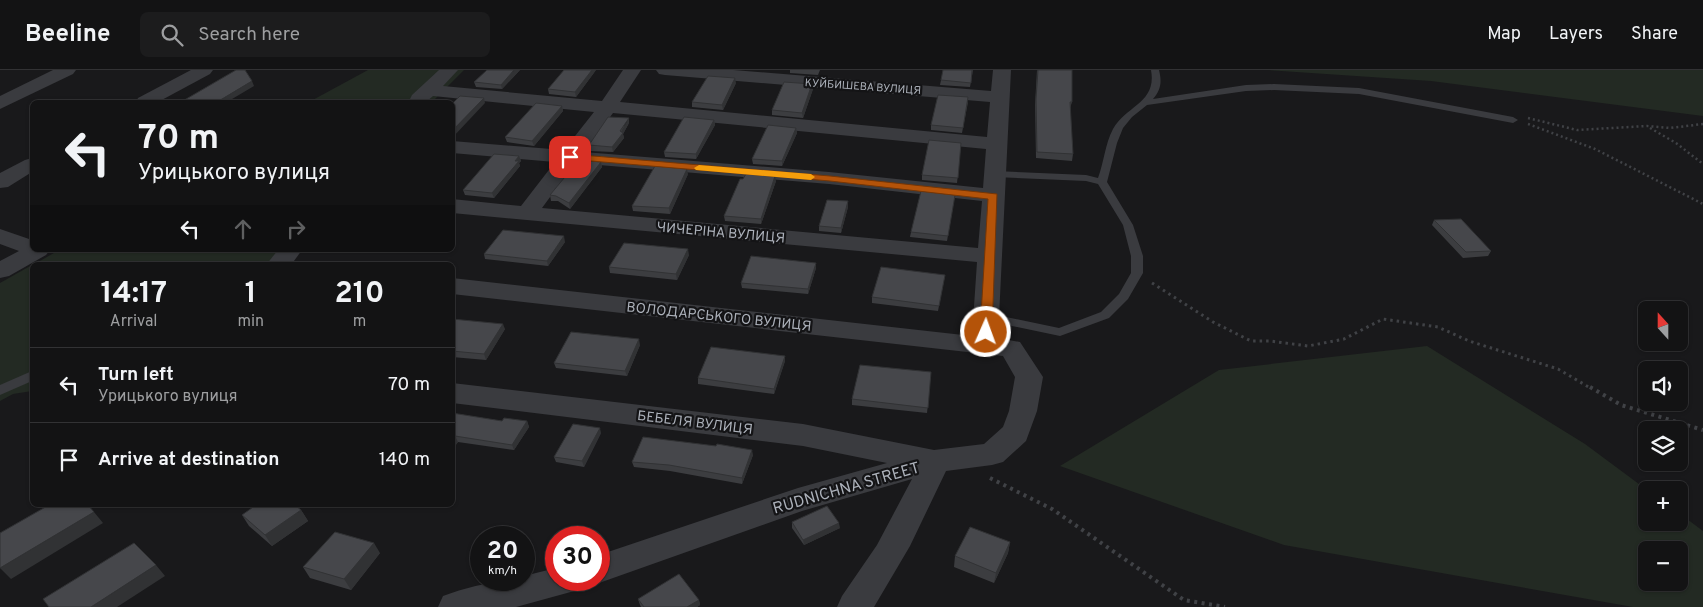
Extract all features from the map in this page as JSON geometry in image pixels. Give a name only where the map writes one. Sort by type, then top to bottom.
[{"type":"street","points":[[0,103],[66,70]]},
{"type":"street","points":[[149,100],[204,70]]},
{"type":"street","points":[[422,96],[450,70]]},
{"type":"street","points":[[526,214],[607,108],[632,70]]},
{"type":"street","name":"КУЙБИШЕВА ВУЛИЦЯ","points":[[665,70],[1000,97]]},
{"type":"street","points":[[985,346],[989,256],[1002,70]]},
{"type":"street","points":[[422,96],[607,108],[997,144]]},
{"type":"street","points":[[455,147],[830,178],[994,185]]},
{"type":"street","points":[[0,182],[30,165]]},
{"type":"street","name":"ЧИЧЕРІНА ВУЛИЦЯ","points":[[455,206],[989,256]]},
{"type":"street","points":[[0,236],[30,247]]},
{"type":"street","points":[[0,271],[34,252]]},
{"type":"street","points":[[280,262],[288,252]]},
{"type":"street","name":"ВОЛОДАРСЬКОГО ВУЛИЦЯ","points":[[455,286],[1011,348],[1029,376],[1023,411],[1016,433],[992,454],[935,461]]},
{"type":"street","name":"БЕБЕЛЯ ВУЛИЦЯ","points":[[455,393],[804,435],[935,461]]},
{"type":"street","name":"RUDNICHNA STREET","points":[[610,564],[798,500],[935,461]]},
{"type":"street","name":"RUDNICHNA STREET","points":[[854,607],[874,581],[921,495],[935,461]]},
{"type":"street","points":[[455,607],[545,585]]},
{"type":"lane","points":[[1102,182],[1109,148],[1124,121],[1154,94],[1158,84],[1155,70]]},
{"type":"lane","points":[[1144,103],[1246,88],[1274,87],[1386,95],[1513,120]]},
{"type":"lane","points":[[987,317],[1060,332],[1105,315],[1124,296],[1137,273],[1137,256],[1128,225],[1102,182],[1086,178],[994,185]]},
{"type":"lane","points":[[0,390],[30,377]]},
{"type":"path","points":[[1513,120],[1531,117],[1577,130],[1648,126],[1670,128],[1703,124]]},
{"type":"path","points":[[1513,120],[1569,139],[1703,204]]},
{"type":"path","points":[[1648,126],[1676,143],[1703,164]]},
{"type":"path","points":[[1137,273],[1213,322],[1250,341],[1270,341],[1308,346],[1344,339],[1383,319],[1438,327],[1469,341],[1558,369],[1621,405],[1703,430]]},
{"type":"path","points":[[985,475],[1052,509],[1184,600],[1225,607]]},
{"type":"shaded area","points":[[368,70],[464,70],[434,100],[313,100]]},
{"type":"shaded area","points":[[1267,70],[1703,70],[1703,116],[1431,81]]},
{"type":"shaded area","points":[[56,252],[282,252],[272,262],[38,262]]},
{"type":"shaded area","points":[[30,266],[30,391],[13,394],[0,401],[0,283]]},
{"type":"shaded area","points":[[1427,346],[1585,444],[1638,483],[1638,531],[1688,531],[1688,520],[1703,531],[1703,607],[1633,607],[1284,545],[1060,466],[1219,370]]},
{"type":"building","points":[[236,70],[245,70],[252,81],[220,100],[184,100]]},
{"type":"building","points":[[487,70],[514,70],[501,85],[474,82]]},
{"type":"building","points":[[564,70],[592,70],[575,92],[548,89]]},
{"type":"building","points":[[943,70],[972,70],[971,83],[941,80]]},
{"type":"building","points":[[1038,70],[1072,70],[1072,102],[1070,102],[1073,154],[1037,152],[1036,99]]},
{"type":"building","points":[[708,76],[735,78],[722,105],[692,102]]},
{"type":"building","points":[[784,82],[812,84],[802,113],[772,110]]},
{"type":"building","points":[[938,95],[968,97],[963,128],[931,125]]},
{"type":"building","points":[[460,96],[484,98],[455,128],[455,101]]},
{"type":"building","points":[[536,103],[562,106],[532,141],[505,137]]},
{"type":"building","points":[[608,117],[629,118],[620,131],[623,133],[612,147],[589,145]]},
{"type":"building","points":[[684,117],[714,120],[696,154],[664,152]]},
{"type":"building","points":[[768,125],[796,128],[782,161],[752,159]]},
{"type":"building","points":[[929,140],[961,143],[958,178],[922,175]]},
{"type":"building","points":[[494,154],[519,156],[515,161],[519,161],[492,193],[463,190]]},
{"type":"building","points":[[579,160],[601,162],[569,203],[550,195]]},
{"type":"building","points":[[655,166],[687,169],[669,208],[632,206]]},
{"type":"building","points":[[746,174],[775,176],[761,219],[724,216],[740,179],[743,179]]},
{"type":"building","points":[[921,191],[955,195],[948,236],[911,232]]},
{"type":"building","points":[[827,200],[848,201],[841,228],[819,226]]},
{"type":"building","points":[[1461,219],[1491,251],[1466,252],[1434,220]]},
{"type":"building","points":[[503,230],[564,236],[547,261],[484,254]]},
{"type":"building","points":[[624,243],[688,249],[676,274],[609,267]]},
{"type":"building","points":[[751,256],[816,263],[808,289],[741,283]]},
{"type":"building","points":[[881,267],[945,275],[939,306],[872,297]]},
{"type":"building","points":[[455,319],[503,324],[484,354],[455,351]]},
{"type":"building","points":[[571,332],[639,339],[625,371],[554,363]]},
{"type":"building","points":[[711,347],[785,356],[774,389],[698,378]]},
{"type":"building","points":[[860,365],[931,372],[928,408],[852,399]]},
{"type":"building","points":[[455,413],[502,421],[504,418],[527,421],[512,445],[455,436]]},
{"type":"building","points":[[573,424],[600,428],[582,461],[554,457]]},
{"type":"building","points":[[643,437],[716,446],[717,444],[752,450],[742,478],[669,465],[632,462]]},
{"type":"building","points":[[827,506],[839,523],[803,540],[792,522]]},
{"type":"building","points":[[46,507],[90,507],[94,512],[0,568],[0,533]]},
{"type":"building","points":[[253,507],[297,507],[301,510],[265,535],[242,515]]},
{"type":"building","points":[[970,527],[1010,542],[996,573],[955,556]]},
{"type":"building","points":[[335,532],[374,543],[344,579],[303,567]]},
{"type":"building","points":[[134,543],[156,565],[91,607],[49,607],[43,599]]},
{"type":"building","points":[[679,574],[699,600],[687,607],[644,607],[638,599]]},
{"type":"slow traffic","points":[[699,168],[811,177]]},
{"type":"route","points":[[570,157],[830,178],[993,196],[986,332]]}]
